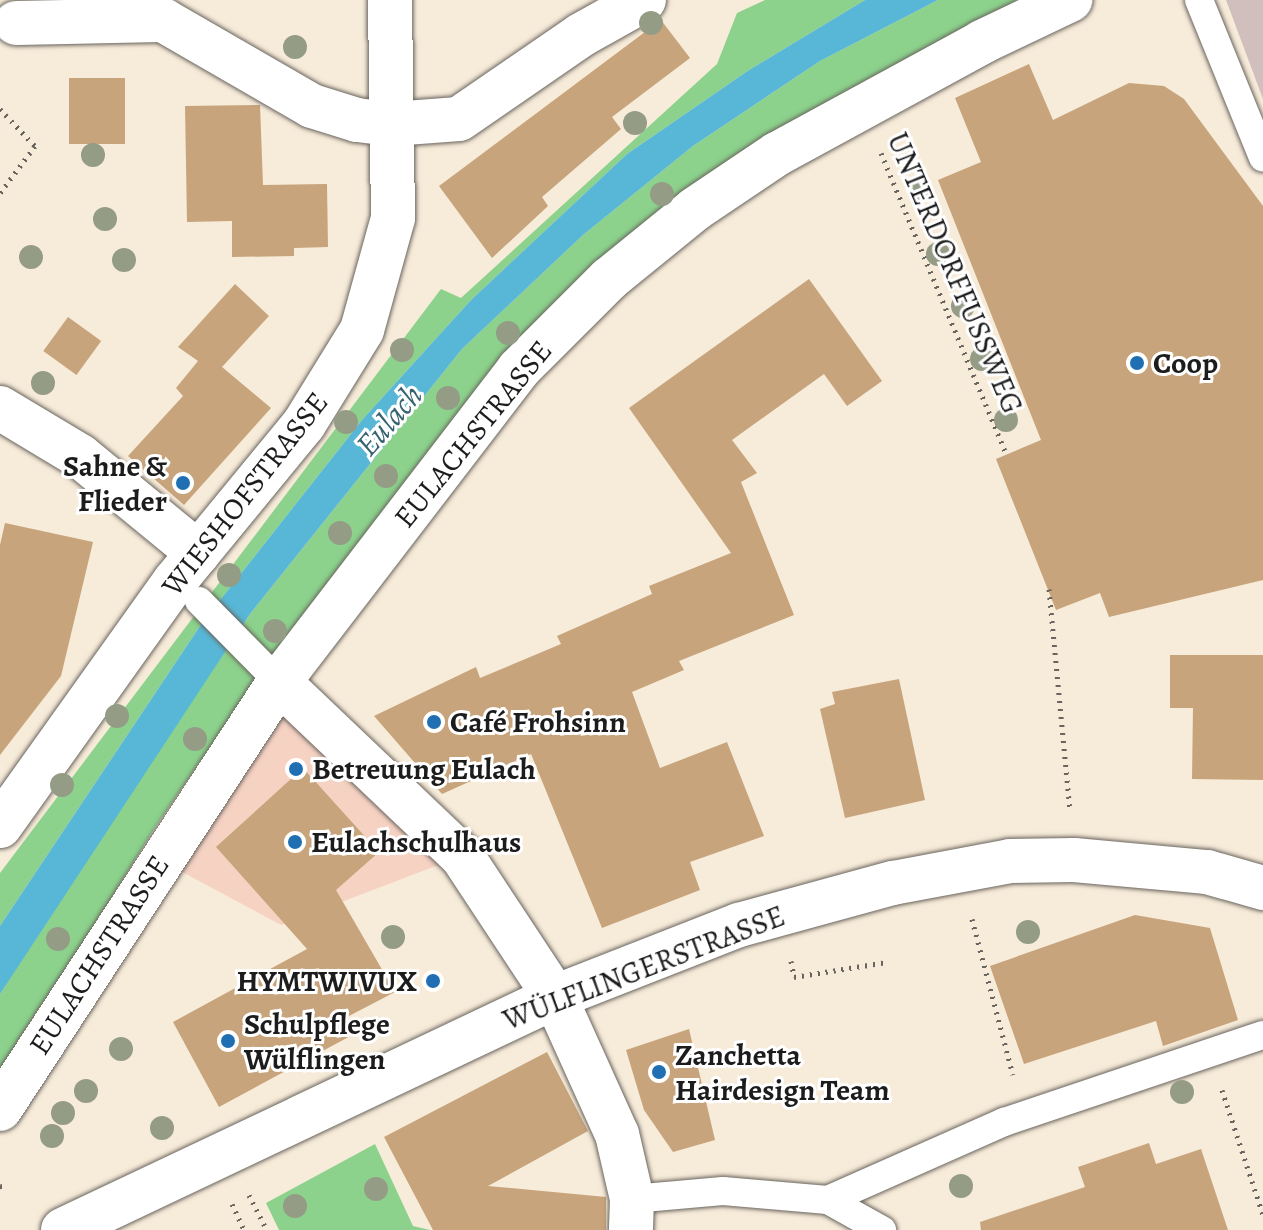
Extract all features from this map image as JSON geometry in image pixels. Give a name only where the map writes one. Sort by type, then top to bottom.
[{"type":"street","name":"WIESHOFSTRASSE","points":[[0,826],[198,553],[304,424],[362,330],[393,218],[390,0]]},
{"type":"street","points":[[16,23],[163,20],[312,106],[357,120],[392,124],[459,119],[581,35],[644,0]]},
{"type":"street","name":"EULACHSTRASSE","points":[[0,1109],[265,669],[519,369],[609,279],[695,209],[777,154],[1070,0]]},
{"type":"street","points":[[0,408],[80,456],[198,553]]},
{"type":"street","points":[[265,669],[462,856],[555,997],[617,1134],[632,1215]]},
{"type":"street","name":"WÜLFLINGERSTRASSE","points":[[63,1230],[555,997],[739,925],[893,883],[1010,861],[1074,860],[1207,872],[1263,888]]},
{"type":"lane","points":[[1199,0],[1263,158]]},
{"type":"lane","points":[[199,601],[265,669]]},
{"type":"lane","points":[[828,1200],[1024,1115],[1263,1035]]},
{"type":"lane","points":[[632,1215],[723,1191],[828,1200],[882,1230]]},
{"type":"path","name":"UNTERDORFFUSSWEG","points":[[862,108],[1007,455]]},
{"type":"path","points":[[0,109],[35,146],[0,193]]},
{"type":"path","points":[[1049,589],[1071,820]]},
{"type":"path","points":[[971,914],[1024,1115]]},
{"type":"path","points":[[790,956],[794,977],[887,962]]},
{"type":"path","points":[[1209,1051],[1263,1215]]},
{"type":"path","points":[[249,1195],[267,1230]]},
{"type":"path","points":[[232,1204],[244,1230]]},
{"type":"shaded area","points":[[1226,0],[1263,0],[1263,99]]},
{"type":"shaded area","name":"Betreuung Eulach","points":[[279,682],[462,856],[281,925],[160,860]]},
{"type":"green space","points":[[765,0],[865,0],[749,70],[627,154],[471,300],[362,420],[202,623],[0,926],[0,873],[441,289],[461,298],[717,64],[737,13]]},
{"type":"green space","points":[[938,0],[1017,0],[771,134],[571,292],[236,709],[156,826],[0,1077],[0,994],[53,908],[250,614],[462,349],[583,235],[693,146],[820,61]]},
{"type":"green space","points":[[375,1144],[413,1226],[430,1230],[279,1230],[266,1203]]},
{"type":"water","name":"Eulach","points":[[865,0],[938,0],[820,61],[693,146],[583,235],[462,349],[250,614],[0,994],[0,926],[202,623],[362,420],[471,300],[627,154],[749,70]]},
{"type":"building","points":[[661,20],[690,58],[612,117],[621,129],[542,197],[548,206],[492,258],[439,186]]},
{"type":"building","name":"Coop","points":[[1029,64],[1053,120],[1129,83],[1164,86],[1184,99],[1263,206],[1263,580],[1109,617],[1100,593],[1056,610],[996,459],[1041,440],[938,180],[981,162],[955,98]]},
{"type":"building","points":[[69,78],[125,78],[125,144],[69,144]]},
{"type":"building","points":[[260,105],[263,185],[327,184],[328,247],[294,248],[294,256],[232,257],[232,221],[187,222],[185,106]]},
{"type":"building","points":[[809,279],[882,381],[847,406],[824,374],[732,440],[757,473],[741,482],[794,615],[679,661],[684,670],[632,692],[660,768],[727,742],[764,836],[690,862],[700,890],[602,928],[531,754],[442,794],[374,716],[476,667],[480,678],[561,644],[557,636],[652,594],[649,586],[731,553],[629,408]]},
{"type":"building","points":[[235,284],[269,316],[222,367],[271,408],[184,505],[128,456],[183,396],[176,388],[198,361],[178,347]]},
{"type":"building","points":[[68,317],[101,341],[76,375],[43,351]]},
{"type":"building","points":[[5,523],[93,542],[61,676],[0,755],[0,545]]},
{"type":"building","points":[[1170,655],[1263,655],[1263,780],[1192,779],[1193,708],[1170,708]]},
{"type":"building","points":[[899,679],[925,800],[845,818],[820,709],[835,704],[832,692]]},
{"type":"building","points":[[303,768],[379,852],[336,890],[395,992],[347,1017],[356,1033],[219,1107],[173,1022],[307,949],[216,847]]},
{"type":"building","points":[[1135,915],[1210,928],[1238,1020],[1163,1046],[1156,1021],[1024,1064],[990,966]]},
{"type":"building","points":[[689,1029],[715,1140],[673,1152],[644,1110],[626,1050]]},
{"type":"building","points":[[547,1052],[588,1131],[488,1186],[606,1197],[606,1230],[433,1230],[384,1137]]},
{"type":"building","points":[[1149,1143],[1156,1164],[1201,1149],[1228,1230],[981,1230],[980,1222],[1085,1187],[1078,1167]]},
{"type":"place","name":"Coop","points":[[1137,363]]},
{"type":"place","name":"Sahne & Flieder","points":[[183,483]]},
{"type":"place","name":"Café Frohsinn","points":[[434,722]]},
{"type":"place","name":"Betreuung Eulach","points":[[296,769]]},
{"type":"place","name":"Eulachschulhaus","points":[[295,842]]},
{"type":"place","name":"HYMTWIVUX","points":[[433,981]]},
{"type":"place","name":"Schulpflege Wülflingen","points":[[228,1041]]},
{"type":"place","name":"Zanchetta Hairdesign Team","points":[[659,1072]]}]
